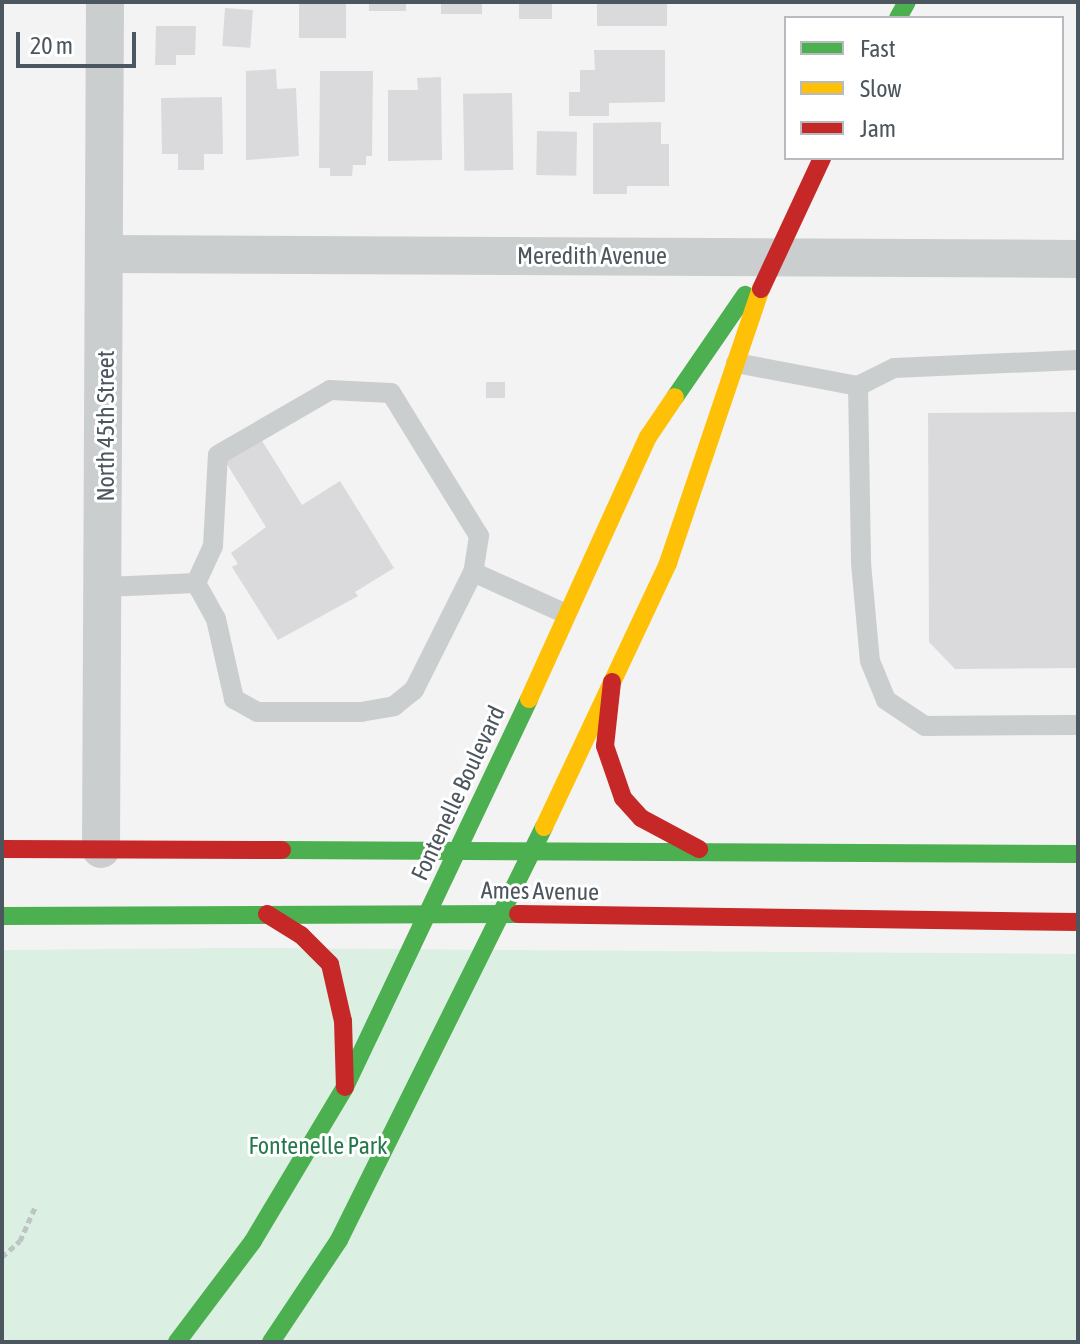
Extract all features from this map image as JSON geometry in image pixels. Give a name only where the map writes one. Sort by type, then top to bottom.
[{"type":"main road","name":"Fontenelle Boulevard","points":[[177,1342],[253,1241],[345,1087],[459,851],[648,437],[772,257],[821,160]]},
{"type":"main road","name":"Fontenelle Boulevard","points":[[271,1342],[339,1240],[503,914],[668,563],[772,257]]},
{"type":"main road","points":[[612,682],[605,746],[623,798],[641,818],[705,852]]},
{"type":"main road","name":"Ames Avenue","points":[[2,849],[1078,854]]},
{"type":"main road","name":"Ames Avenue","points":[[2,916],[428,913],[1078,922]]},
{"type":"main road","points":[[267,914],[301,935],[330,964],[343,1021],[345,1087]]},
{"type":"street","name":"North 45th Street","points":[[101,849],[106,587],[105,2]]},
{"type":"street","name":"Meredith Avenue","points":[[106,254],[1078,259]]},
{"type":"lane","points":[[736,363],[858,386],[894,368],[1078,360]]},
{"type":"lane","points":[[858,386],[862,577],[870,661],[886,700],[925,726],[1078,725]]},
{"type":"lane","points":[[330,390],[391,393],[479,536],[473,572],[414,690],[394,706],[361,712],[257,712],[234,699],[216,619],[196,583],[213,546],[218,455],[330,390]]},
{"type":"lane","points":[[473,572],[566,614]]},
{"type":"lane","points":[[106,587],[196,583]]},
{"type":"path","points":[[2,1257],[20,1241],[36,1205]]},
{"type":"green space","name":"Fontenelle Park","points":[[241,948],[1078,954],[1078,1342],[2,1342],[2,950]]},
{"type":"building","points":[[299,2],[346,2],[346,38],[299,38]]},
{"type":"building","points":[[369,2],[406,2],[406,11],[369,11]]},
{"type":"building","points":[[441,2],[482,2],[482,14],[441,14]]},
{"type":"building","points":[[519,2],[552,2],[552,19],[519,19]]},
{"type":"building","points":[[597,2],[667,2],[667,26],[597,26]]},
{"type":"building","points":[[225,8],[253,10],[250,48],[222,46]]},
{"type":"building","points":[[156,26],[196,26],[195,55],[176,55],[176,65],[155,65]]},
{"type":"building","points":[[594,50],[665,50],[665,102],[609,103],[609,116],[569,116],[569,92],[580,92],[580,70],[595,70]]},
{"type":"building","points":[[276,69],[277,89],[296,88],[299,156],[246,160],[246,71]]},
{"type":"building","points":[[320,71],[373,71],[372,156],[366,156],[366,165],[353,165],[352,176],[330,176],[330,168],[319,168]]},
{"type":"building","points":[[441,77],[442,160],[388,161],[388,90],[418,90],[417,78]]},
{"type":"building","points":[[512,93],[513,170],[464,171],[463,94]]},
{"type":"building","points":[[222,97],[223,154],[204,154],[204,170],[178,170],[178,154],[162,154],[161,98]]},
{"type":"building","points":[[661,122],[661,144],[669,144],[669,186],[627,186],[627,194],[593,194],[593,123]]},
{"type":"building","points":[[537,131],[577,132],[576,176],[536,175]]},
{"type":"building","points":[[486,382],[505,382],[505,398],[486,398]]},
{"type":"building","points":[[1078,412],[1078,668],[955,669],[929,642],[928,413]]},
{"type":"building","points":[[261,439],[302,505],[340,481],[394,568],[355,592],[358,596],[278,640],[232,567],[238,564],[231,553],[266,527],[225,461]]},
{"type":"traffic: fast","points":[[899,16],[907,2]]},
{"type":"traffic: fast","points":[[675,397],[745,295]]},
{"type":"traffic: fast","points":[[177,1342],[253,1241],[345,1087],[529,699]]},
{"type":"traffic: fast","points":[[271,1342],[339,1240],[544,827]]},
{"type":"traffic: fast","points":[[282,850],[1078,854]]},
{"type":"traffic: fast","points":[[2,916],[518,914]]},
{"type":"traffic: slow","points":[[544,827],[668,563],[761,289]]},
{"type":"traffic: slow","points":[[529,699],[648,437],[675,397]]},
{"type":"traffic: jam","points":[[761,289],[821,160]]},
{"type":"traffic: jam","points":[[612,682],[605,746],[623,798],[641,818],[699,849]]},
{"type":"traffic: jam","points":[[2,849],[282,850]]},
{"type":"traffic: jam","points":[[267,914],[301,935],[330,964],[343,1021],[345,1087]]},
{"type":"traffic: jam","points":[[518,914],[1078,922]]}]
